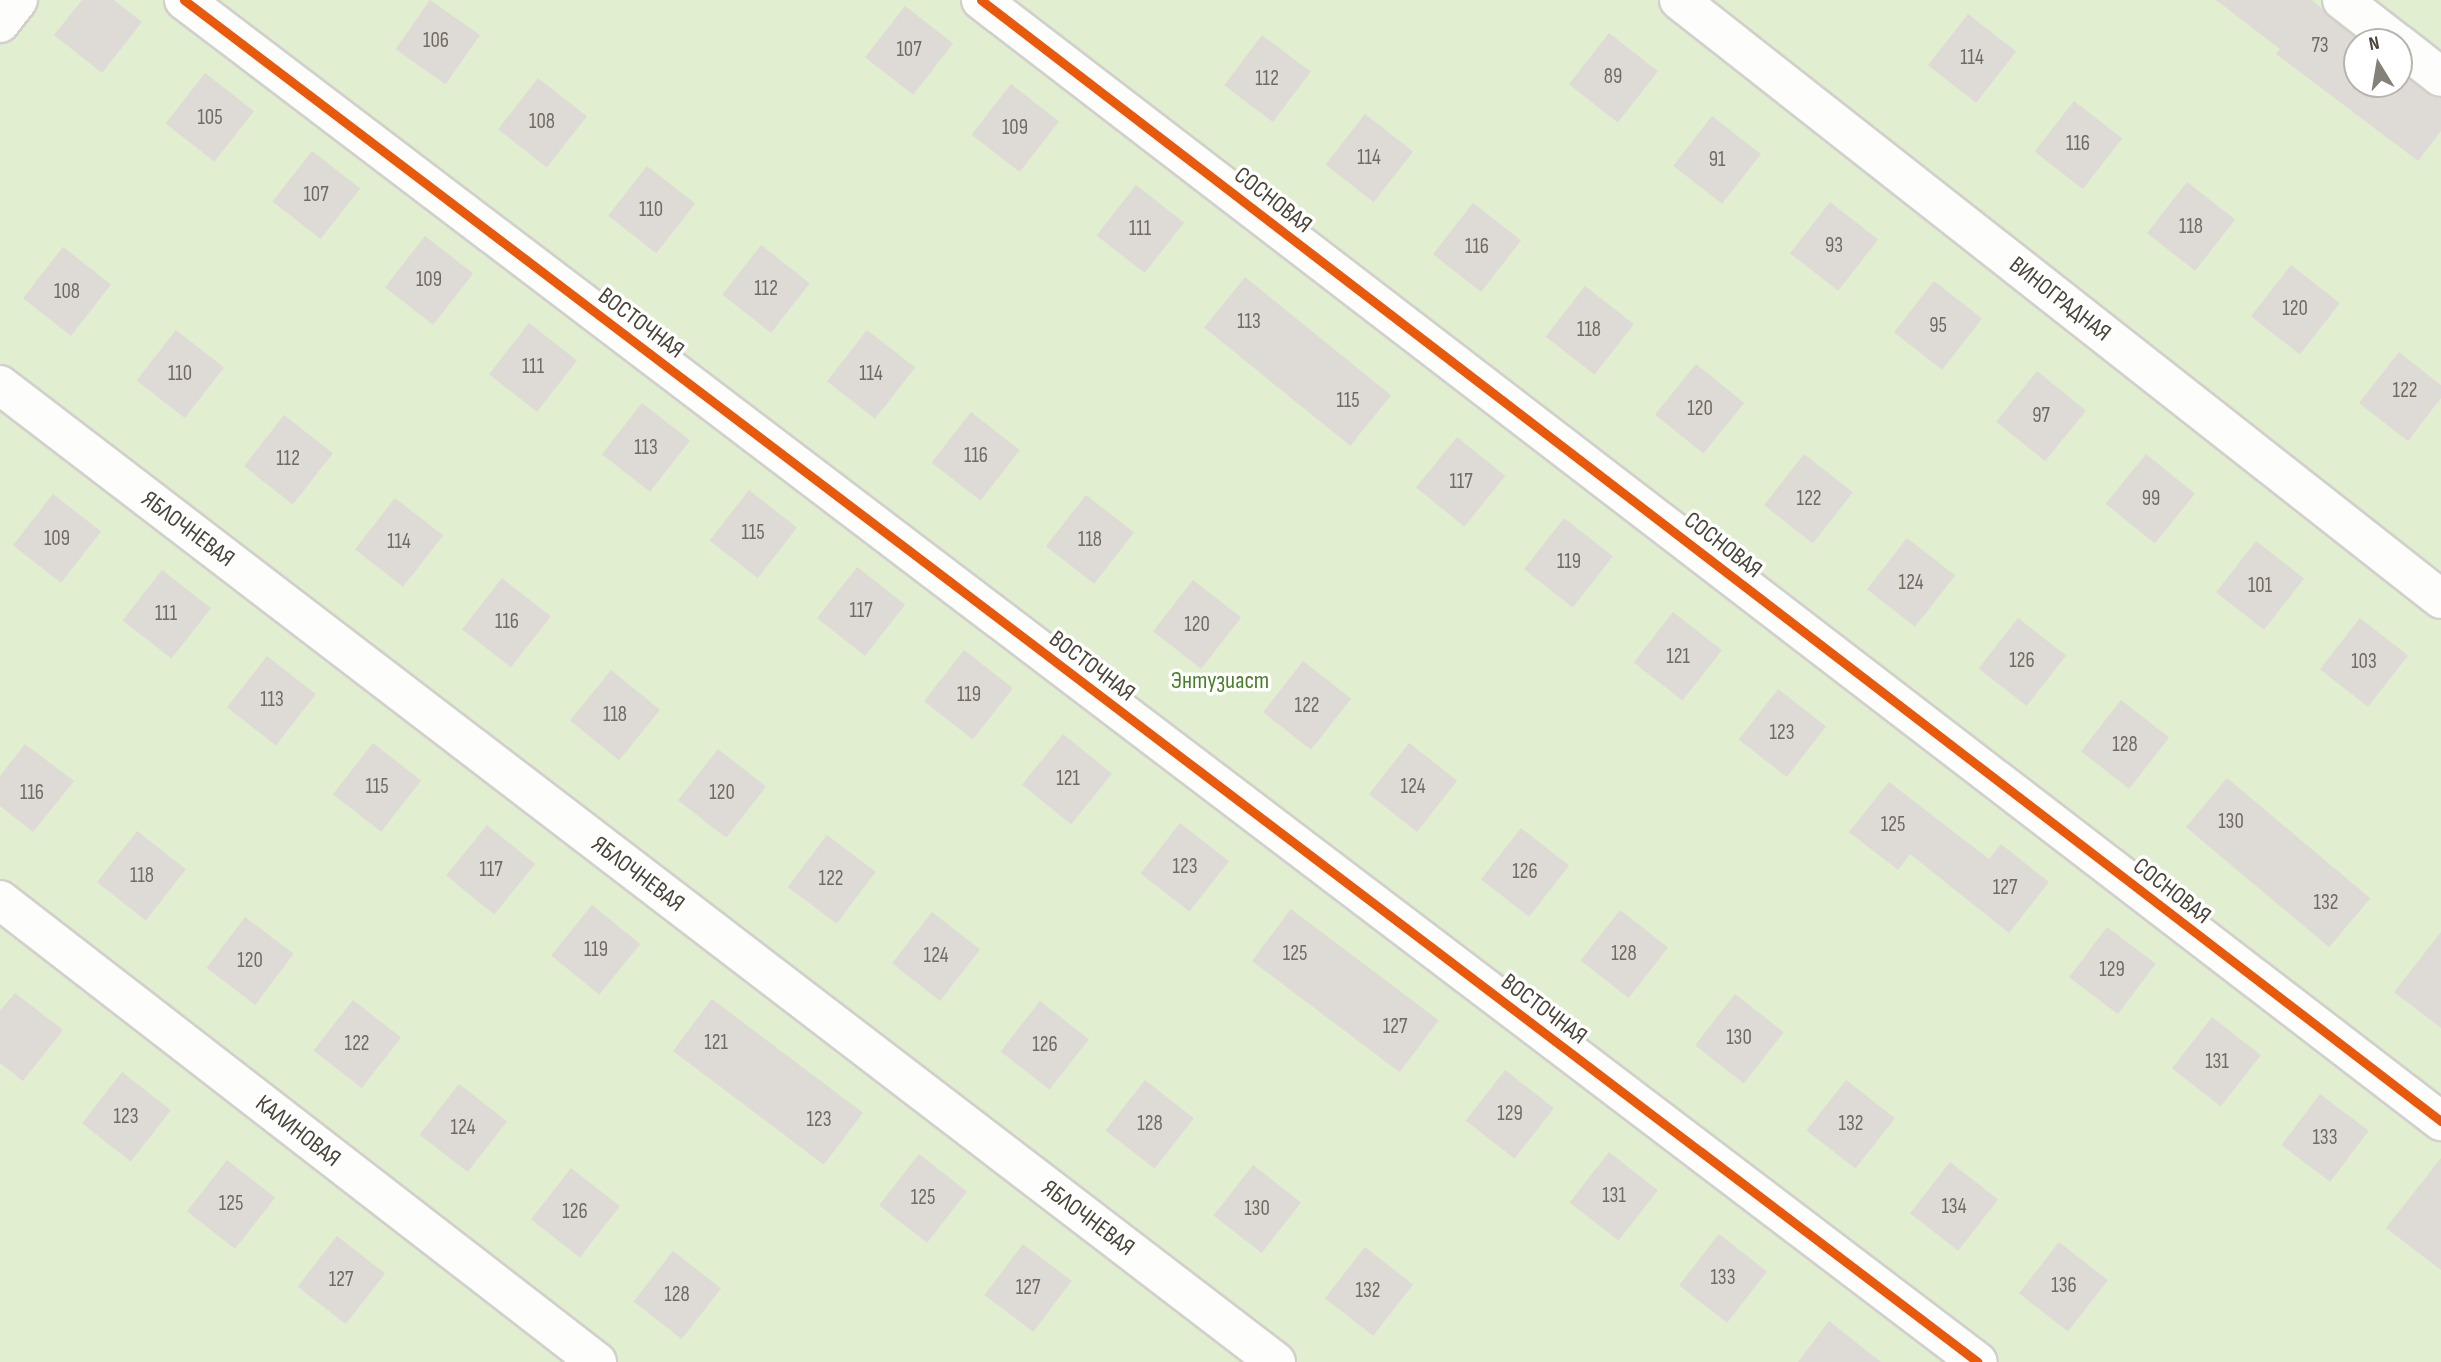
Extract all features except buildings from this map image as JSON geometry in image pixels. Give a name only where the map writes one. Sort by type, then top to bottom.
[{"type":"street","points":[[0,23],[18,0]]},
{"type":"street","name":"ВОСТОЧНАЯ","points":[[184,0],[1978,1362]]},
{"type":"street","name":"СОСНОВАЯ","points":[[981,0],[2441,1121]]},
{"type":"street","name":"ВИНОГРАДНАЯ","points":[[1679,0],[2441,599]]},
{"type":"street","points":[[2342,0],[2378,28]]},
{"type":"street","points":[[2413,55],[2441,76]]},
{"type":"street","name":"ЯБЛОЧНЕВАЯ","points":[[0,385],[1276,1362]]},
{"type":"street","name":"КАЛИНОВАЯ","points":[[0,900],[597,1362]]},
{"type":"green space","name":"Энтузиаст","points":[[0,0],[2441,0],[2441,1362],[0,1362]]},
{"type":"cycle path","points":[[184,0],[1978,1362]]},
{"type":"cycle path","points":[[981,0],[2441,1121]]}]
